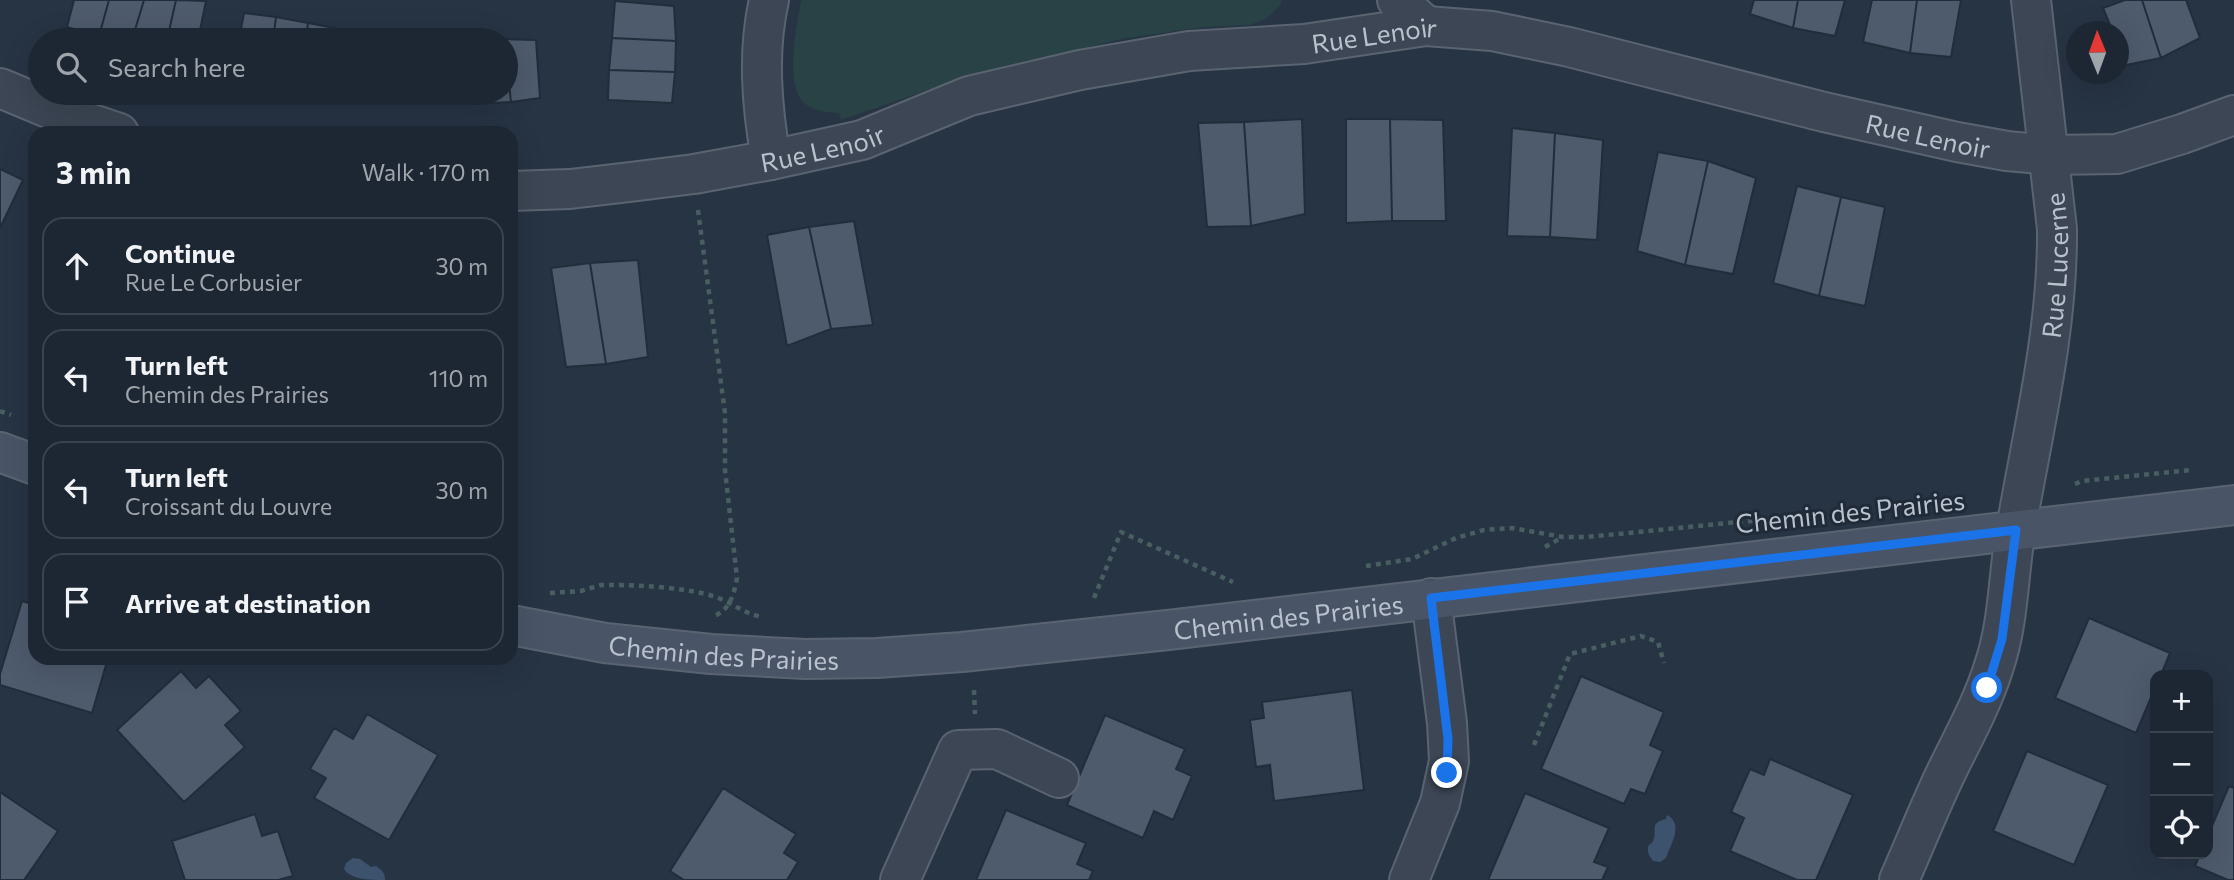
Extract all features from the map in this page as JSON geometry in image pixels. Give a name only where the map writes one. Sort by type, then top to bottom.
[{"type":"street","points":[[769,0],[762,49],[762,92],[771,160]]},
{"type":"street","points":[[1397,0],[1426,26]]},
{"type":"street","name":"Rue Lucerne","points":[[1899,880],[1996,663],[2056,293],[2057,229],[2031,0]]},
{"type":"street","name":"Rue Lenoir","points":[[518,191],[570,189],[631,182],[771,160],[862,139],[969,96],[1080,70],[1189,51],[1304,44],[1426,26],[1492,31],[1569,47],[1957,142],[2050,155],[2117,154],[2234,115]]},
{"type":"street","points":[[0,88],[28,100]]},
{"type":"street","points":[[41,105],[98,126]]},
{"type":"street","points":[[0,452],[28,462]]},
{"type":"street","name":"Chemin des Prairies","points":[[518,626],[595,642],[711,654],[805,659],[877,658],[976,650],[2234,505]]},
{"type":"street","points":[[1409,880],[1440,803],[1449,761],[1447,723],[1431,598]]},
{"type":"street","points":[[900,880],[958,750],[996,749],[1059,778]]},
{"type":"path","points":[[697,199],[725,413],[725,470],[737,578],[729,603]]},
{"type":"path","name":"Chemin des Prairies","points":[[1354,568],[1412,559],[1456,537],[1484,530],[1512,528],[1563,537],[1587,537],[1791,517]]},
{"type":"path","name":"Chemin des Prairies","points":[[1106,596],[1094,598],[1121,532],[1233,582],[1221,583]]},
{"type":"path","name":"Chemin des Prairies","points":[[548,593],[581,591],[601,585],[693,592],[715,597],[752,615],[770,618]]},
{"type":"path","points":[[1534,745],[1570,654],[1641,636],[1658,642],[1664,663]]},
{"type":"green space","points":[[801,0],[1282,0],[1266,19],[1250,25],[1204,27],[1121,39],[966,77],[841,120],[839,113],[808,106],[796,89],[793,64]]},
{"type":"water","points":[[1667,815],[1675,823],[1673,840],[1666,858],[1660,862],[1653,861],[1648,854],[1648,847],[1653,841],[1655,825],[1666,819]]},
{"type":"water","points":[[353,858],[360,859],[371,867],[376,866],[383,872],[385,880],[362,879],[347,873],[344,869],[346,863]]},
{"type":"building","points":[[74,0],[109,0],[101,28],[67,27]]},
{"type":"building","points":[[109,0],[144,0],[136,28],[101,28]]},
{"type":"building","points":[[144,0],[176,0],[170,28],[136,28]]},
{"type":"building","points":[[176,0],[206,1],[200,28],[170,28]]},
{"type":"building","points":[[1754,0],[1798,0],[1793,28],[1750,14]]},
{"type":"building","points":[[1798,0],[1845,0],[1835,36],[1793,28]]},
{"type":"building","points":[[1872,0],[1917,0],[1910,53],[1863,42]]},
{"type":"building","points":[[1917,0],[1961,0],[1951,57],[1910,53]]},
{"type":"building","points":[[2125,0],[2142,0],[2161,58],[2129,64],[2129,21],[2108,21],[2103,8]]},
{"type":"building","points":[[2142,0],[2186,0],[2200,38],[2161,58]]},
{"type":"building","points":[[615,1],[674,6],[676,41],[612,38]]},
{"type":"building","points":[[244,13],[276,17],[275,28],[241,28]]},
{"type":"building","points":[[276,17],[308,23],[307,28],[275,28]]},
{"type":"building","points":[[308,23],[335,28],[307,28]]},
{"type":"building","points":[[612,38],[676,41],[675,72],[609,70]]},
{"type":"building","points":[[518,39],[536,40],[540,98],[518,101]]},
{"type":"building","points":[[609,70],[675,72],[672,103],[608,100]]},
{"type":"building","points":[[1302,119],[1305,214],[1251,226],[1244,122]]},
{"type":"building","points":[[1346,119],[1390,119],[1392,221],[1346,223]]},
{"type":"building","points":[[1390,119],[1443,120],[1446,221],[1392,221]]},
{"type":"building","points":[[1244,122],[1251,226],[1207,227],[1198,123]]},
{"type":"building","points":[[1512,128],[1555,133],[1550,237],[1507,236]]},
{"type":"building","points":[[1555,133],[1603,140],[1597,240],[1550,237]]},
{"type":"building","points":[[1658,152],[1708,161],[1685,265],[1637,251]]},
{"type":"building","points":[[1708,161],[1756,178],[1733,274],[1685,265]]},
{"type":"building","points":[[0,169],[23,180],[0,228]]},
{"type":"building","points":[[1797,186],[1841,197],[1819,296],[1773,283]]},
{"type":"building","points":[[1841,197],[1885,207],[1865,306],[1819,296]]},
{"type":"building","points":[[854,221],[873,325],[831,329],[809,227]]},
{"type":"building","points":[[809,227],[831,329],[787,346],[767,235]]},
{"type":"building","points":[[638,260],[648,357],[606,364],[590,263]]},
{"type":"building","points":[[590,263],[606,364],[566,367],[551,268]]},
{"type":"building","points":[[22,601],[28,603],[28,665],[106,665],[92,713],[0,685],[0,674]]},
{"type":"building","points":[[2089,618],[2170,653],[2163,670],[2150,670],[2150,700],[2136,733],[2055,698]]},
{"type":"building","points":[[181,671],[196,688],[209,676],[241,711],[225,725],[245,747],[184,802],[117,730]]},
{"type":"building","points":[[1581,676],[1664,712],[1650,745],[1663,751],[1645,794],[1631,789],[1624,804],[1541,769]]},
{"type":"building","points":[[1352,690],[1364,790],[1274,801],[1270,765],[1256,767],[1250,720],[1264,718],[1262,702]]},
{"type":"building","points":[[367,714],[438,755],[389,840],[314,798],[326,778],[310,769],[334,728],[353,739]]},
{"type":"building","points":[[1105,715],[1185,749],[1176,769],[1192,776],[1173,820],[1154,811],[1143,838],[1067,805]]},
{"type":"building","points":[[2027,751],[2108,785],[2074,865],[1993,831]]},
{"type":"building","points":[[1770,759],[1853,795],[1816,880],[1797,880],[1730,851],[1744,818],[1731,812],[1750,769],[1764,775]]},
{"type":"building","points":[[2229,786],[2234,788],[2234,880],[2195,866],[2198,859],[2213,859],[2213,823]]},
{"type":"building","points":[[723,788],[796,834],[784,853],[798,862],[787,880],[684,880],[670,871]]},
{"type":"building","points":[[0,792],[58,831],[24,880],[0,880]]},
{"type":"building","points":[[1525,793],[1609,828],[1594,862],[1608,867],[1602,880],[1488,880]]},
{"type":"building","points":[[1006,810],[1086,843],[1077,864],[1093,871],[1089,880],[976,880]]},
{"type":"building","points":[[255,814],[262,836],[278,831],[293,876],[278,880],[185,880],[172,841]]},
{"type":"route","points":[[1447,773],[1448,739],[1431,598],[2016,530],[2002,639],[1987,688]]}]
